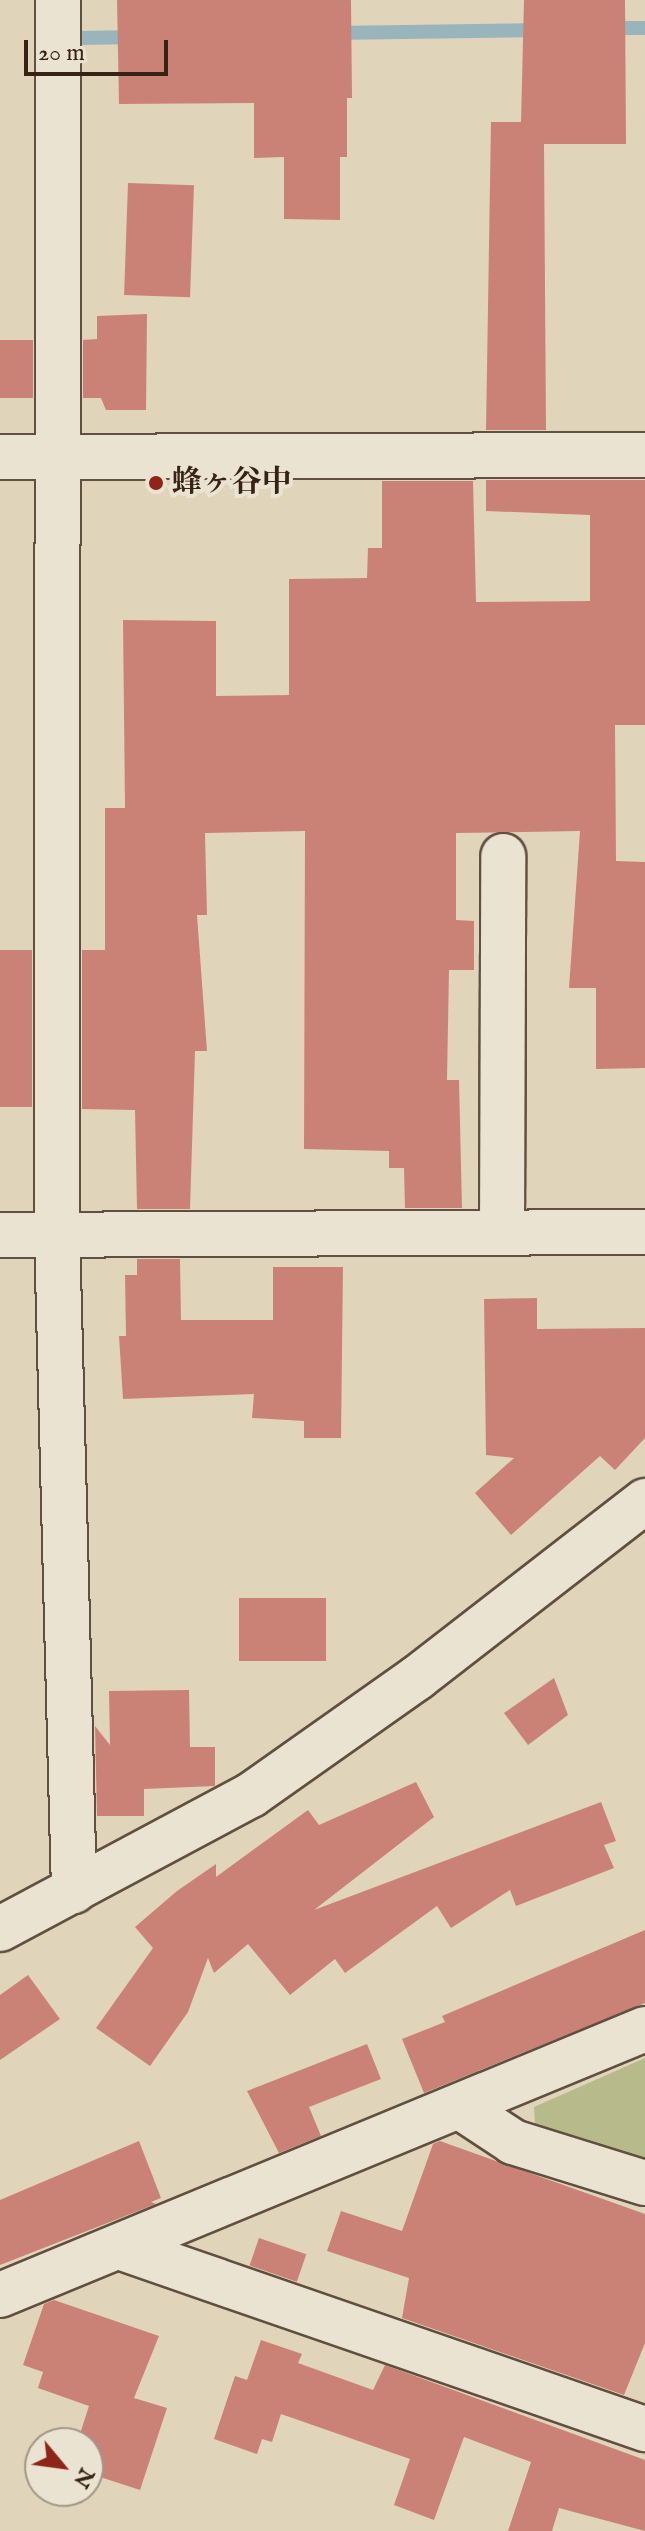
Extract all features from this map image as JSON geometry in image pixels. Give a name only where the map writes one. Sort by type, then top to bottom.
[{"type":"street","points":[[58,0],[57,1233],[74,1891]]},
{"type":"street","points":[[0,457],[645,455]]},
{"type":"street","points":[[502,1232],[503,856]]},
{"type":"street","points":[[0,1235],[645,1232]]},
{"type":"street","points":[[0,1929],[251,1795],[417,1678],[645,1501]]},
{"type":"street","points":[[0,2295],[645,2029]]},
{"type":"street","points":[[460,2107],[513,2142],[645,2183]]},
{"type":"street","points":[[119,2247],[645,2429]]},
{"type":"green space","points":[[645,2058],[645,2162],[535,2125],[534,2107]]},
{"type":"building","points":[[117,0],[351,0],[352,98],[347,98],[347,157],[340,157],[340,220],[284,219],[284,157],[254,158],[254,103],[119,104]]},
{"type":"building","points":[[524,0],[625,0],[626,144],[544,144],[546,430],[486,430],[491,122],[521,122]]},
{"type":"building","points":[[128,183],[194,185],[190,297],[124,295]]},
{"type":"building","points":[[147,314],[146,410],[106,410],[101,398],[83,398],[83,340],[97,339],[97,316]]},
{"type":"building","points":[[0,340],[33,340],[33,398],[0,398]]},
{"type":"building","points":[[486,480],[645,480],[645,725],[615,725],[616,861],[645,862],[645,1068],[596,1069],[596,988],[569,988],[580,831],[456,833],[456,920],[474,921],[474,970],[449,970],[447,1080],[459,1080],[462,1208],[405,1208],[404,1168],[389,1168],[389,1151],[304,1149],[305,831],[205,833],[207,915],[197,915],[207,1051],[195,1051],[190,1209],[137,1209],[135,1110],[82,1109],[82,950],[105,950],[105,808],[125,808],[123,620],[216,621],[216,696],[289,695],[289,579],[367,578],[368,548],[382,548],[382,481],[473,481],[476,602],[590,601],[590,515],[486,511]]},
{"type":"building","points":[[0,950],[32,950],[32,1107],[0,1107]]},
{"type":"building","points":[[137,1259],[180,1259],[181,1320],[273,1320],[273,1267],[343,1267],[341,1438],[304,1438],[304,1421],[252,1418],[254,1394],[123,1399],[119,1336],[126,1336],[125,1275],[137,1275]]},
{"type":"building","points":[[537,1298],[537,1329],[645,1328],[645,1438],[615,1470],[600,1456],[511,1535],[475,1493],[514,1458],[486,1455],[484,1299]]},
{"type":"building","points":[[239,1598],[326,1598],[326,1661],[239,1661]]},
{"type":"building","points":[[554,1678],[568,1715],[528,1745],[504,1713]]},
{"type":"building","points":[[189,1690],[190,1747],[215,1747],[215,1786],[144,1789],[144,1816],[97,1816],[95,1726],[110,1745],[109,1691]]},
{"type":"building","points":[[416,1782],[434,1817],[314,1910],[601,1802],[616,1841],[604,1845],[614,1868],[516,1906],[510,1890],[451,1928],[437,1906],[345,1973],[335,1959],[290,1995],[248,1944],[214,1973],[208,1958],[188,2012],[150,2066],[96,2028],[153,1948],[135,1927],[177,1891],[216,1864],[216,1877],[308,1810],[319,1825]]},
{"type":"building","points":[[645,1930],[645,2003],[424,2093],[402,2039],[445,2022],[442,2016]]},
{"type":"building","points":[[28,1975],[60,2019],[0,2060],[0,1995]]},
{"type":"building","points":[[367,2044],[381,2079],[309,2107],[321,2136],[279,2153],[247,2091]]},
{"type":"building","points":[[139,2141],[161,2198],[151,2202],[156,2204],[0,2265],[0,2200]]},
{"type":"building","points":[[440,2141],[645,2214],[645,2343],[624,2395],[402,2318],[409,2278],[327,2251],[341,2211],[402,2231],[433,2144]]},
{"type":"building","points":[[259,2238],[306,2254],[297,2282],[250,2265]]},
{"type":"building","points":[[54,2300],[159,2336],[134,2398],[167,2408],[140,2490],[104,2478],[104,2427],[82,2427],[89,2406],[38,2388],[43,2372],[23,2365],[44,2304]]},
{"type":"building","points":[[261,2340],[302,2354],[298,2363],[373,2390],[385,2365],[645,2460],[645,2531],[559,2508],[552,2531],[508,2531],[531,2462],[464,2437],[434,2520],[394,2505],[410,2459],[281,2414],[272,2442],[262,2439],[257,2454],[214,2439],[235,2376],[247,2380]]},
{"type":"waterway","points":[[68,24],[79,38],[137,37]]},
{"type":"waterway","points":[[609,28],[645,28]]},
{"type":"waterway","points":[[333,33],[541,30]]},
{"type":"place","name":"蜂ヶ谷中","points":[[156,483]]}]
